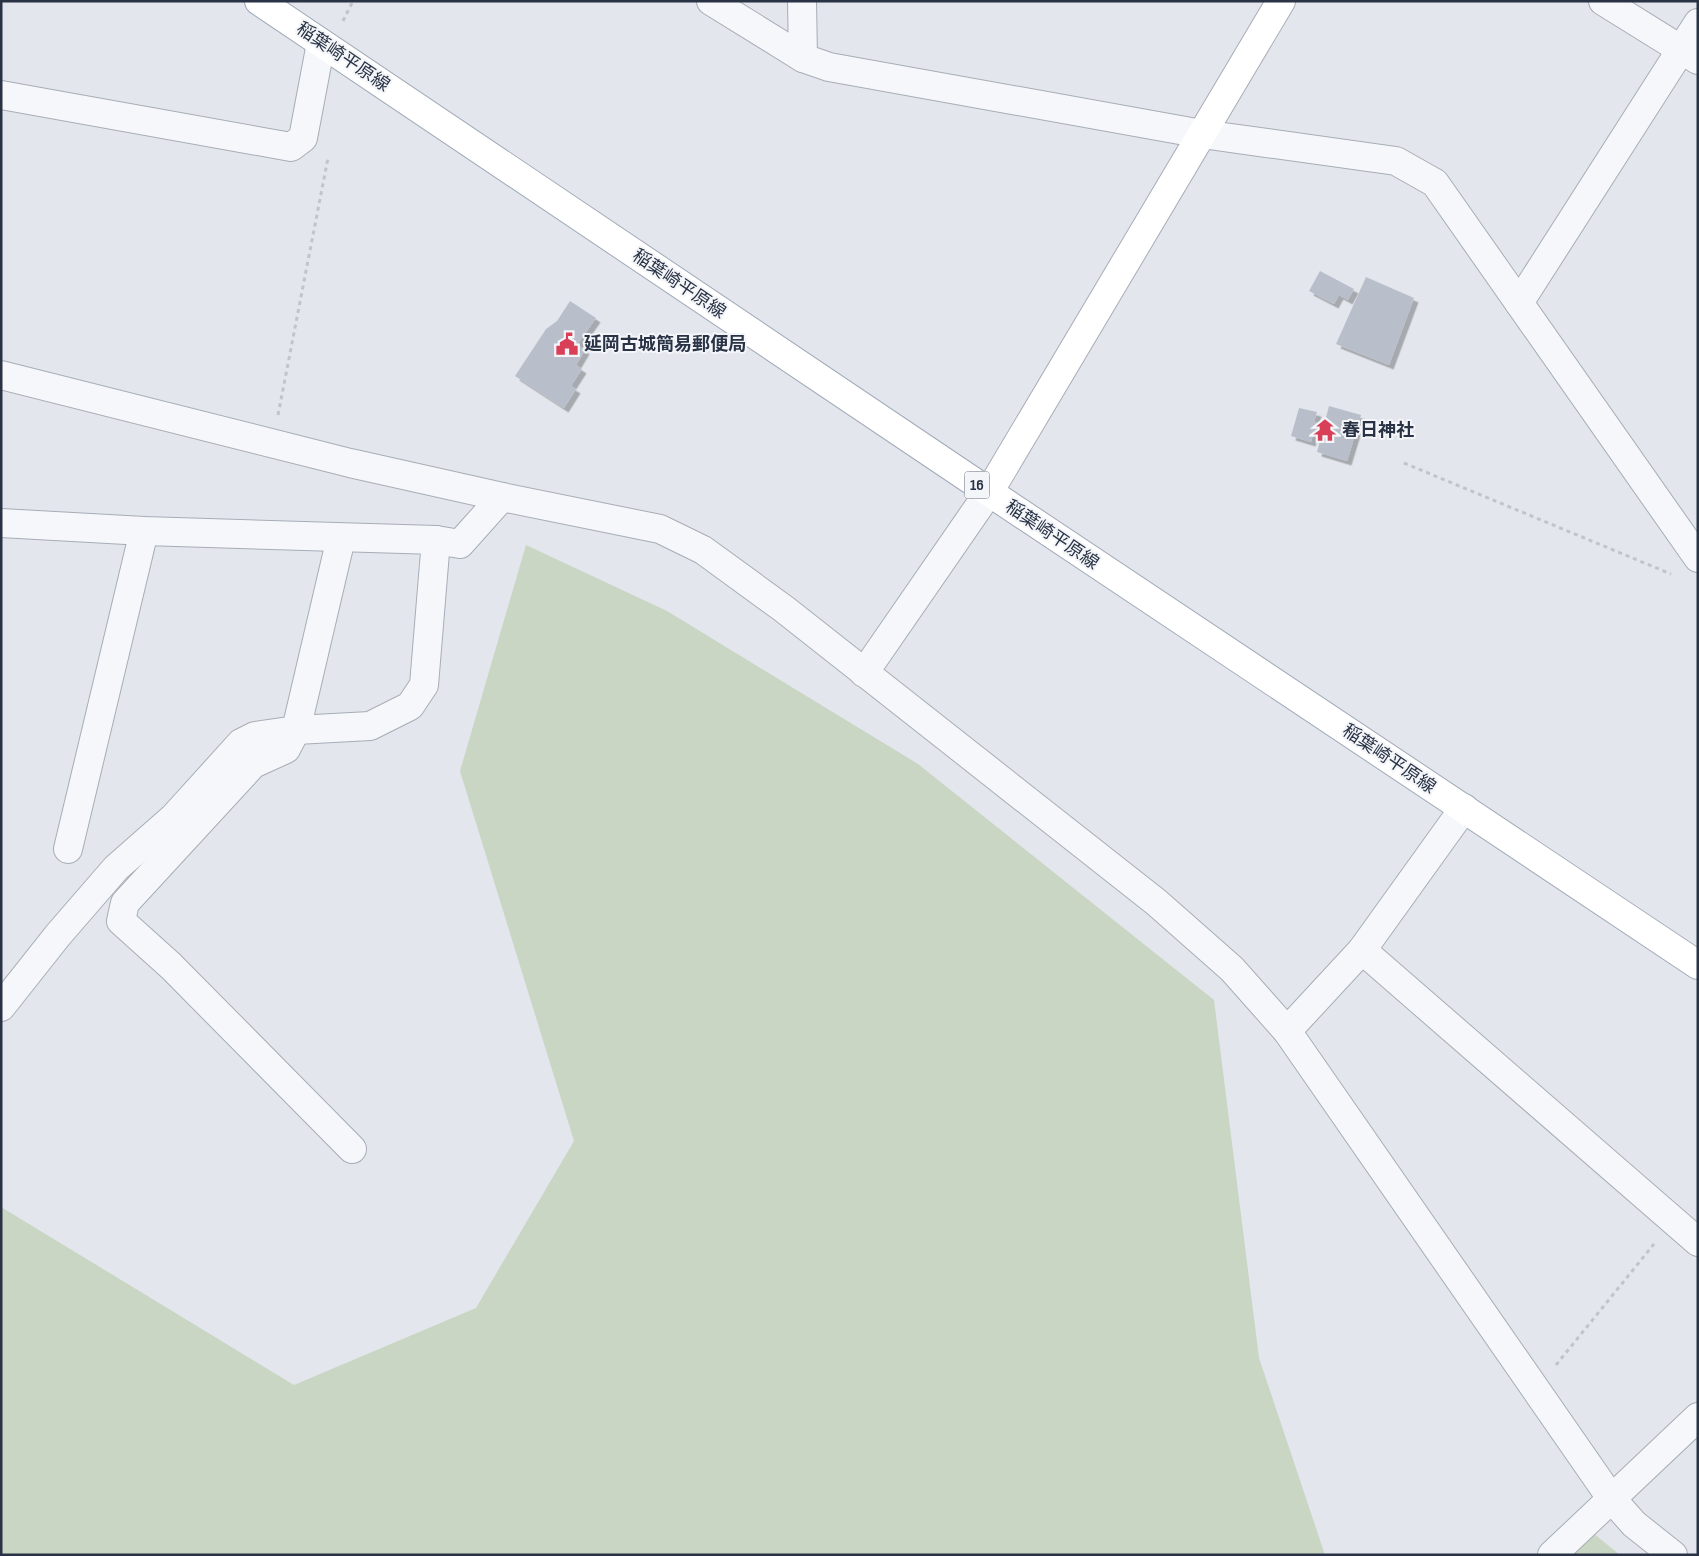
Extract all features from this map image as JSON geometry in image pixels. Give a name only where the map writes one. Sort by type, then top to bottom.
[{"type":"main road","name":"稲葉崎平原線","points":[[259,1],[1698,966]]},
{"type":"main road","points":[[989,492],[1281,1]]},
{"type":"street","points":[[711,1],[803,58],[828,67],[1202,134],[1396,161],[1435,183],[1698,558]]},
{"type":"street","points":[[802,1],[803,58]]},
{"type":"street","points":[[1603,1],[1690,55]]},
{"type":"street","points":[[1519,303],[1690,55],[1698,23]]},
{"type":"street","points":[[1,95],[291,147],[303,138],[321,43]]},
{"type":"street","points":[[1,375],[502,498],[660,529],[703,550],[784,609],[1156,902],[1232,969],[1287,1031],[1611,1498],[1654,1547],[1673,1555]]},
{"type":"street","points":[[864,673],[989,492]]},
{"type":"street","points":[[1,523],[144,531],[436,540],[460,544],[502,498]]},
{"type":"street","points":[[68,849],[144,531]]},
{"type":"street","points":[[341,538],[296,730],[286,750],[254,764],[125,903],[121,921],[171,966],[352,1149]]},
{"type":"street","points":[[1,1007],[58,935],[116,868],[174,818],[241,743],[255,736],[296,730],[370,726],[410,706],[424,685],[436,540]]},
{"type":"street","points":[[1287,1031],[1362,950],[1464,808]]},
{"type":"street","points":[[1362,950],[1698,1242]]},
{"type":"street","points":[[1552,1555],[1698,1417]]},
{"type":"path","points":[[273,442],[330,148]]},
{"type":"path","points":[[1404,463],[1675,575]]},
{"type":"path","points":[[1535,1390],[1673,1221]]},
{"type":"green space","points":[[526,545],[667,611],[918,764],[1214,1000],[1259,1358],[1325,1555],[1,1555],[1,1207],[294,1385],[476,1308],[574,1141],[460,771]]},
{"type":"green space","points":[[1588,1529],[1620,1555],[1567,1555]]},
{"type":"building","points":[[1320,271],[1354,289],[1348,300],[1339,295],[1334,304],[1309,291]]},
{"type":"building","points":[[1366,277],[1414,298],[1389,365],[1336,344]]},
{"type":"building","points":[[570,301],[596,318],[577,345],[585,350],[576,365],[582,369],[571,386],[576,389],[564,408],[515,376],[546,329],[557,321]]},
{"type":"building","name":"春日神社","points":[[1329,406],[1361,415],[1347,461],[1317,452],[1321,437],[1313,434],[1311,442],[1291,436],[1299,408],[1317,412],[1314,422],[1324,425]]},
{"type":"place","name":"延岡古城簡易郵便局","points":[[567,344]]},
{"type":"place","name":"春日神社","points":[[1325,430]]}]
